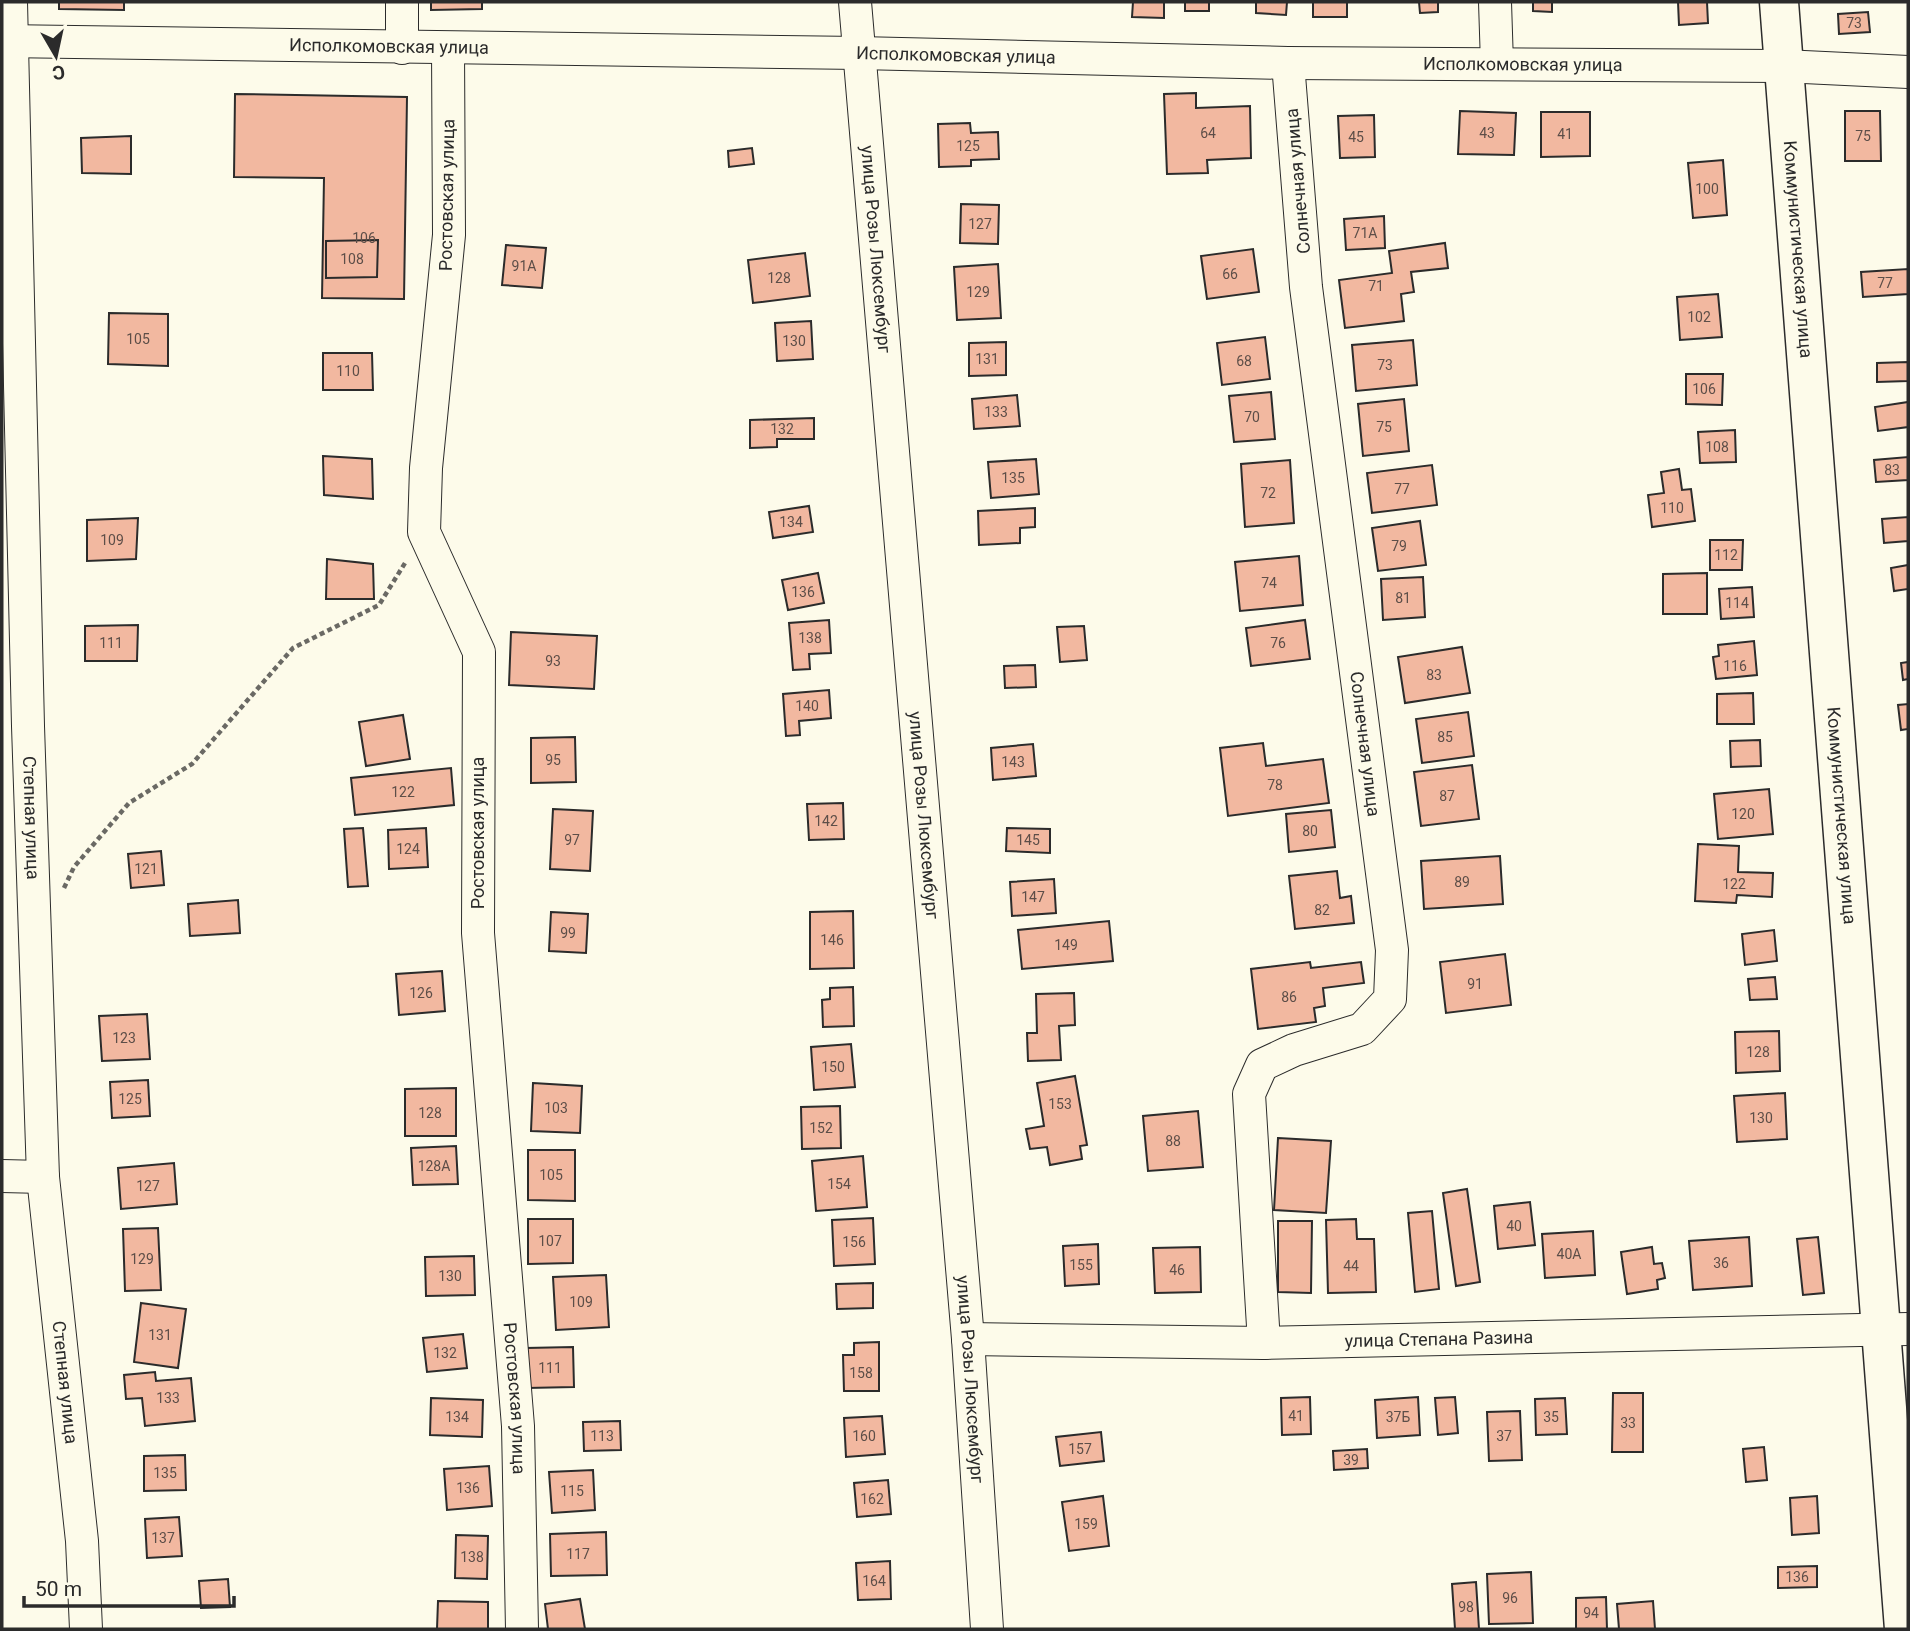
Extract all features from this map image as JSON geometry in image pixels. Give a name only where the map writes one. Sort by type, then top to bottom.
[{"type":"main road","name":"Коммунистическая улица","points":[[1779,2],[1895,1330],[1905,1629]]},
{"type":"street","name":"Степная улица","points":[[11,2],[6,41],[43,1177],[82,1541],[86,1629]]},
{"type":"street","points":[[402,2],[402,48]]},
{"type":"street","name":"улица Розы Люксембург","points":[[856,2],[968,1339],[987,1629]]},
{"type":"street","points":[[1495,2],[1497,64]]},
{"type":"street","name":"Исполкомовская улица","points":[[6,41],[859,53],[1288,63],[1783,66],[1908,72]]},
{"type":"street","name":"Ростовская улица","points":[[448,48],[449,236],[426,468],[424,532],[479,652],[478,933],[518,1426],[522,1629]]},
{"type":"street","name":"Солнечная улица","points":[[1264,1343],[1249,1094],[1262,1065],[1294,1050],[1362,1029],[1390,999],[1392,950],[1306,287],[1288,63]]},
{"type":"street","points":[[2,1176],[43,1177]]},
{"type":"street","name":"улица Степана Разина","points":[[968,1339],[1264,1343],[1895,1330]]},
{"type":"path","points":[[64,890],[74,867],[129,803],[192,764],[293,648],[379,605],[424,532]]},
{"type":"building","points":[[59,2],[124,2],[124,10],[59,9]]},
{"type":"building","points":[[431,2],[482,2],[482,9],[431,10]]},
{"type":"building","points":[[1133,2],[1164,2],[1164,18],[1132,17]]},
{"type":"building","points":[[1185,2],[1209,2],[1209,11],[1185,11]]},
{"type":"building","points":[[1256,2],[1287,2],[1286,15],[1256,13]]},
{"type":"building","points":[[1313,2],[1347,2],[1347,17],[1313,17]]},
{"type":"building","points":[[1419,2],[1438,2],[1438,12],[1420,13]]},
{"type":"building","points":[[1533,2],[1552,2],[1552,12],[1533,11]]},
{"type":"building","points":[[1678,2],[1707,2],[1708,23],[1679,25]]},
{"type":"building","points":[[1868,12],[1870,32],[1839,34],[1838,14]]},
{"type":"building","points":[[1196,93],[1196,108],[1250,106],[1251,158],[1207,160],[1208,173],[1167,174],[1164,94]]},
{"type":"building","points":[[235,94],[407,97],[404,299],[322,298],[324,178],[234,177]]},
{"type":"building","points":[[1460,111],[1516,113],[1514,155],[1458,154]]},
{"type":"building","points":[[1845,111],[1880,111],[1881,161],[1845,161]]},
{"type":"building","points":[[1541,112],[1590,112],[1590,156],[1541,157]]},
{"type":"building","points":[[1374,115],[1375,157],[1340,158],[1338,116]]},
{"type":"building","points":[[970,123],[971,133],[998,132],[999,159],[971,160],[971,166],[939,167],[938,124]]},
{"type":"building","points":[[131,136],[131,174],[82,173],[81,138]]},
{"type":"building","points":[[752,148],[754,164],[729,167],[728,151]]},
{"type":"building","points":[[1723,160],[1727,215],[1693,218],[1688,163]]},
{"type":"building","points":[[961,204],[999,205],[998,244],[960,243]]},
{"type":"building","points":[[1384,216],[1385,248],[1346,250],[1344,219]]},
{"type":"building","points":[[378,240],[377,277],[326,278],[326,241]]},
{"type":"building","points":[[1445,243],[1448,268],[1411,272],[1414,292],[1401,294],[1404,321],[1345,328],[1339,280],[1392,273],[1389,251]]},
{"type":"building","points":[[506,245],[546,248],[542,288],[502,285]]},
{"type":"building","points":[[1253,249],[1259,292],[1207,299],[1201,256]]},
{"type":"building","points":[[805,253],[810,296],[753,303],[748,260]]},
{"type":"building","points":[[998,264],[1001,318],[957,320],[954,267]]},
{"type":"building","points":[[1908,269],[1908,294],[1863,297],[1861,272]]},
{"type":"building","points":[[1718,294],[1722,337],[1680,340],[1677,297]]},
{"type":"building","points":[[109,313],[168,314],[168,366],[108,364]]},
{"type":"building","points":[[811,321],[813,359],[777,361],[775,323]]},
{"type":"building","points":[[1265,337],[1270,379],[1222,385],[1217,343]]},
{"type":"building","points":[[1413,340],[1417,385],[1356,391],[1352,345]]},
{"type":"building","points":[[1006,342],[1006,375],[969,376],[969,343]]},
{"type":"building","points":[[323,353],[372,353],[373,390],[323,390]]},
{"type":"building","points":[[1908,362],[1908,381],[1877,382],[1877,363]]},
{"type":"building","points":[[1686,374],[1723,374],[1722,405],[1686,404]]},
{"type":"building","points":[[1271,392],[1275,439],[1234,442],[1229,396]]},
{"type":"building","points":[[1017,395],[1020,426],[974,429],[972,399]]},
{"type":"building","points":[[1404,399],[1409,451],[1363,456],[1358,404]]},
{"type":"building","points":[[1908,402],[1908,427],[1878,431],[1875,407]]},
{"type":"building","points":[[814,418],[814,439],[777,439],[777,447],[750,448],[750,420]]},
{"type":"building","points":[[1735,430],[1736,462],[1700,463],[1698,432]]},
{"type":"building","points":[[323,456],[372,459],[373,499],[324,495]]},
{"type":"building","points":[[1908,457],[1908,480],[1876,482],[1874,460]]},
{"type":"building","points":[[1036,459],[1039,494],[991,498],[988,462]]},
{"type":"building","points":[[1290,460],[1294,523],[1245,527],[1241,464]]},
{"type":"building","points":[[1432,465],[1437,505],[1372,513],[1367,473]]},
{"type":"building","points":[[1679,469],[1682,490],[1691,489],[1695,521],[1652,527],[1648,495],[1664,493],[1661,472]]},
{"type":"building","points":[[809,506],[813,532],[773,538],[769,512]]},
{"type":"building","points":[[1035,508],[1035,527],[1020,528],[1020,543],[979,545],[978,511]]},
{"type":"building","points":[[1908,517],[1908,541],[1884,543],[1882,519]]},
{"type":"building","points":[[138,518],[136,559],[87,561],[87,520]]},
{"type":"building","points":[[1420,521],[1426,565],[1378,571],[1372,528]]},
{"type":"building","points":[[1710,540],[1743,540],[1742,570],[1710,570]]},
{"type":"building","points":[[1299,556],[1303,605],[1240,611],[1235,562]]},
{"type":"building","points":[[327,559],[373,564],[374,599],[326,599]]},
{"type":"building","points":[[1908,565],[1908,589],[1894,591],[1891,568]]},
{"type":"building","points":[[818,573],[824,603],[788,610],[782,580]]},
{"type":"building","points":[[1707,573],[1707,614],[1663,614],[1663,574]]},
{"type":"building","points":[[1423,577],[1425,617],[1383,620],[1381,579]]},
{"type":"building","points":[[1752,587],[1754,617],[1721,619],[1719,589]]},
{"type":"building","points":[[829,620],[831,653],[809,654],[810,669],[793,670],[789,623]]},
{"type":"building","points":[[1305,620],[1310,659],[1251,666],[1246,628]]},
{"type":"building","points":[[138,625],[137,661],[85,661],[85,626]]},
{"type":"building","points":[[1084,626],[1087,660],[1060,662],[1057,627]]},
{"type":"building","points":[[511,632],[597,636],[594,689],[509,685]]},
{"type":"building","points":[[1754,641],[1757,675],[1716,679],[1713,657],[1719,656],[1718,645]]},
{"type":"building","points":[[1462,647],[1470,693],[1405,703],[1398,657]]},
{"type":"building","points":[[1908,662],[1908,679],[1903,680],[1901,663]]},
{"type":"building","points":[[1035,665],[1036,687],[1005,688],[1004,666]]},
{"type":"building","points":[[829,690],[831,718],[799,721],[800,735],[786,736],[783,694]]},
{"type":"building","points":[[1753,693],[1754,724],[1717,724],[1717,694]]},
{"type":"building","points":[[1908,704],[1908,729],[1901,730],[1898,705]]},
{"type":"building","points":[[1468,712],[1474,756],[1422,763],[1416,719]]},
{"type":"building","points":[[403,715],[410,759],[366,766],[359,722]]},
{"type":"building","points":[[575,737],[576,782],[531,783],[531,738]]},
{"type":"building","points":[[1760,740],[1761,766],[1731,767],[1730,741]]},
{"type":"building","points":[[1263,743],[1266,766],[1323,759],[1329,803],[1228,816],[1220,748]]},
{"type":"building","points":[[1033,744],[1036,776],[993,780],[991,748]]},
{"type":"building","points":[[1472,765],[1479,819],[1421,826],[1414,772]]},
{"type":"building","points":[[451,768],[454,805],[355,815],[351,778]]},
{"type":"building","points":[[1769,789],[1773,834],[1718,839],[1714,794]]},
{"type":"building","points":[[843,803],[844,839],[809,840],[807,804]]},
{"type":"building","points":[[553,809],[593,811],[590,871],[550,869]]},
{"type":"building","points":[[1331,810],[1335,847],[1289,852],[1286,814]]},
{"type":"building","points":[[363,828],[368,886],[348,887],[344,829]]},
{"type":"building","points":[[426,828],[428,867],[389,869],[388,830]]},
{"type":"building","points":[[1007,828],[1050,829],[1050,853],[1006,851]]},
{"type":"building","points":[[1698,844],[1739,846],[1738,872],[1773,873],[1772,897],[1737,895],[1736,903],[1695,901]]},
{"type":"building","points":[[161,851],[164,885],[131,888],[128,854]]},
{"type":"building","points":[[1500,856],[1503,904],[1424,909],[1421,861]]},
{"type":"building","points":[[1337,871],[1340,898],[1351,896],[1354,923],[1295,929],[1289,876]]},
{"type":"building","points":[[1054,879],[1056,913],[1012,916],[1010,882]]},
{"type":"building","points":[[238,900],[240,933],[190,936],[188,904]]},
{"type":"building","points":[[853,911],[854,968],[810,969],[810,912]]},
{"type":"building","points":[[551,912],[588,914],[586,953],[549,951]]},
{"type":"building","points":[[1109,921],[1113,961],[1022,969],[1018,930]]},
{"type":"building","points":[[1774,930],[1777,961],[1745,965],[1742,934]]},
{"type":"building","points":[[1505,954],[1511,1005],[1446,1013],[1440,962]]},
{"type":"building","points":[[1310,962],[1311,968],[1361,962],[1364,983],[1323,988],[1325,1006],[1314,1008],[1316,1022],[1258,1029],[1251,969]]},
{"type":"building","points":[[442,971],[445,1011],[399,1015],[396,974]]},
{"type":"building","points":[[1775,977],[1777,999],[1750,1000],[1748,979]]},
{"type":"building","points":[[853,987],[854,1026],[823,1027],[822,1000],[830,999],[830,988]]},
{"type":"building","points":[[1074,993],[1075,1025],[1059,1026],[1061,1060],[1028,1061],[1027,1033],[1037,1033],[1036,994]]},
{"type":"building","points":[[147,1014],[150,1059],[102,1061],[99,1016]]},
{"type":"building","points":[[1779,1031],[1780,1071],[1736,1073],[1735,1032]]},
{"type":"building","points":[[851,1044],[855,1087],[814,1090],[811,1047]]},
{"type":"building","points":[[1075,1076],[1087,1145],[1080,1146],[1082,1159],[1050,1165],[1047,1147],[1030,1149],[1026,1129],[1044,1126],[1037,1083]]},
{"type":"building","points":[[148,1080],[150,1116],[112,1118],[110,1082]]},
{"type":"building","points":[[533,1083],[582,1086],[580,1133],[531,1131]]},
{"type":"building","points":[[456,1088],[456,1136],[405,1136],[405,1089]]},
{"type":"building","points":[[1785,1093],[1787,1139],[1737,1142],[1734,1096]]},
{"type":"building","points":[[840,1106],[841,1148],[802,1149],[801,1107]]},
{"type":"building","points":[[1198,1111],[1203,1167],[1148,1171],[1143,1116]]},
{"type":"building","points":[[1278,1138],[1331,1141],[1326,1213],[1274,1210]]},
{"type":"building","points":[[456,1146],[458,1184],[413,1185],[411,1148]]},
{"type":"building","points":[[528,1150],[575,1150],[575,1201],[528,1200]]},
{"type":"building","points":[[863,1156],[867,1207],[816,1211],[812,1161]]},
{"type":"building","points":[[174,1163],[177,1204],[121,1209],[118,1168]]},
{"type":"building","points":[[1467,1189],[1480,1282],[1456,1286],[1443,1193]]},
{"type":"building","points":[[1530,1202],[1535,1245],[1498,1249],[1494,1206]]},
{"type":"building","points":[[1432,1211],[1439,1289],[1415,1292],[1408,1213]]},
{"type":"building","points":[[873,1218],[875,1264],[834,1266],[832,1220]]},
{"type":"building","points":[[528,1219],[573,1219],[573,1263],[528,1264]]},
{"type":"building","points":[[1356,1219],[1357,1239],[1374,1239],[1376,1292],[1328,1293],[1326,1220]]},
{"type":"building","points":[[1278,1221],[1312,1221],[1311,1293],[1278,1292]]},
{"type":"building","points":[[158,1228],[161,1290],[125,1291],[123,1229]]},
{"type":"building","points":[[1593,1231],[1595,1275],[1545,1278],[1542,1234]]},
{"type":"building","points":[[1749,1237],[1752,1286],[1693,1290],[1689,1241]]},
{"type":"building","points":[[1818,1237],[1824,1293],[1803,1295],[1797,1239]]},
{"type":"building","points":[[1098,1244],[1099,1284],[1065,1286],[1063,1246]]},
{"type":"building","points":[[1200,1247],[1201,1292],[1155,1293],[1153,1248]]},
{"type":"building","points":[[1652,1247],[1654,1264],[1662,1263],[1665,1278],[1657,1280],[1658,1289],[1627,1294],[1621,1252]]},
{"type":"building","points":[[474,1256],[475,1295],[426,1296],[425,1257]]},
{"type":"building","points":[[606,1275],[609,1327],[556,1330],[553,1277]]},
{"type":"building","points":[[873,1283],[873,1308],[837,1309],[836,1284]]},
{"type":"building","points":[[141,1303],[186,1309],[178,1368],[134,1362]]},
{"type":"building","points":[[463,1334],[467,1368],[427,1372],[423,1338]]},
{"type":"building","points":[[879,1342],[879,1391],[844,1391],[843,1355],[854,1355],[854,1343]]},
{"type":"building","points":[[573,1347],[574,1387],[527,1388],[526,1348]]},
{"type":"building","points":[[155,1372],[156,1381],[191,1378],[195,1421],[145,1426],[142,1398],[126,1399],[124,1375]]},
{"type":"building","points":[[1613,1393],[1643,1393],[1643,1452],[1612,1452]]},
{"type":"building","points":[[1310,1397],[1311,1434],[1282,1435],[1281,1398]]},
{"type":"building","points":[[1418,1397],[1420,1435],[1377,1438],[1375,1400]]},
{"type":"building","points":[[1455,1397],[1458,1433],[1438,1435],[1435,1398]]},
{"type":"building","points":[[431,1398],[483,1400],[482,1437],[430,1435]]},
{"type":"building","points":[[1565,1398],[1567,1434],[1536,1435],[1535,1399]]},
{"type":"building","points":[[1520,1411],[1522,1460],[1489,1461],[1487,1412]]},
{"type":"building","points":[[882,1416],[885,1454],[846,1457],[844,1418]]},
{"type":"building","points":[[620,1421],[621,1450],[584,1451],[583,1422]]},
{"type":"building","points":[[1101,1432],[1104,1461],[1060,1466],[1056,1437]]},
{"type":"building","points":[[1764,1447],[1767,1480],[1746,1482],[1743,1449]]},
{"type":"building","points":[[1367,1449],[1368,1468],[1334,1470],[1333,1451]]},
{"type":"building","points":[[185,1455],[186,1490],[144,1491],[144,1456]]},
{"type":"building","points":[[489,1466],[492,1506],[447,1510],[444,1469]]},
{"type":"building","points":[[593,1470],[595,1510],[552,1513],[549,1472]]},
{"type":"building","points":[[888,1480],[891,1514],[857,1517],[854,1483]]},
{"type":"building","points":[[1103,1496],[1109,1546],[1069,1551],[1062,1502]]},
{"type":"building","points":[[1817,1496],[1819,1533],[1792,1535],[1790,1498]]},
{"type":"building","points":[[179,1517],[182,1556],[147,1558],[145,1519]]},
{"type":"building","points":[[606,1532],[607,1575],[551,1576],[550,1534]]},
{"type":"building","points":[[456,1535],[488,1536],[487,1579],[455,1578]]},
{"type":"building","points":[[890,1561],[891,1599],[858,1600],[856,1563]]},
{"type":"building","points":[[1817,1566],[1817,1587],[1778,1588],[1778,1567]]},
{"type":"building","points":[[1531,1572],[1533,1623],[1489,1624],[1487,1574]]},
{"type":"building","points":[[228,1579],[230,1607],[201,1608],[199,1581]]},
{"type":"building","points":[[1476,1582],[1479,1629],[1455,1629],[1452,1584]]},
{"type":"building","points":[[1606,1597],[1607,1629],[1576,1629],[1576,1598]]},
{"type":"building","points":[[580,1599],[585,1629],[548,1629],[545,1604]]},
{"type":"building","points":[[438,1601],[488,1602],[488,1629],[437,1629]]},
{"type":"building","points":[[1653,1601],[1655,1629],[1619,1629],[1617,1604]]}]
